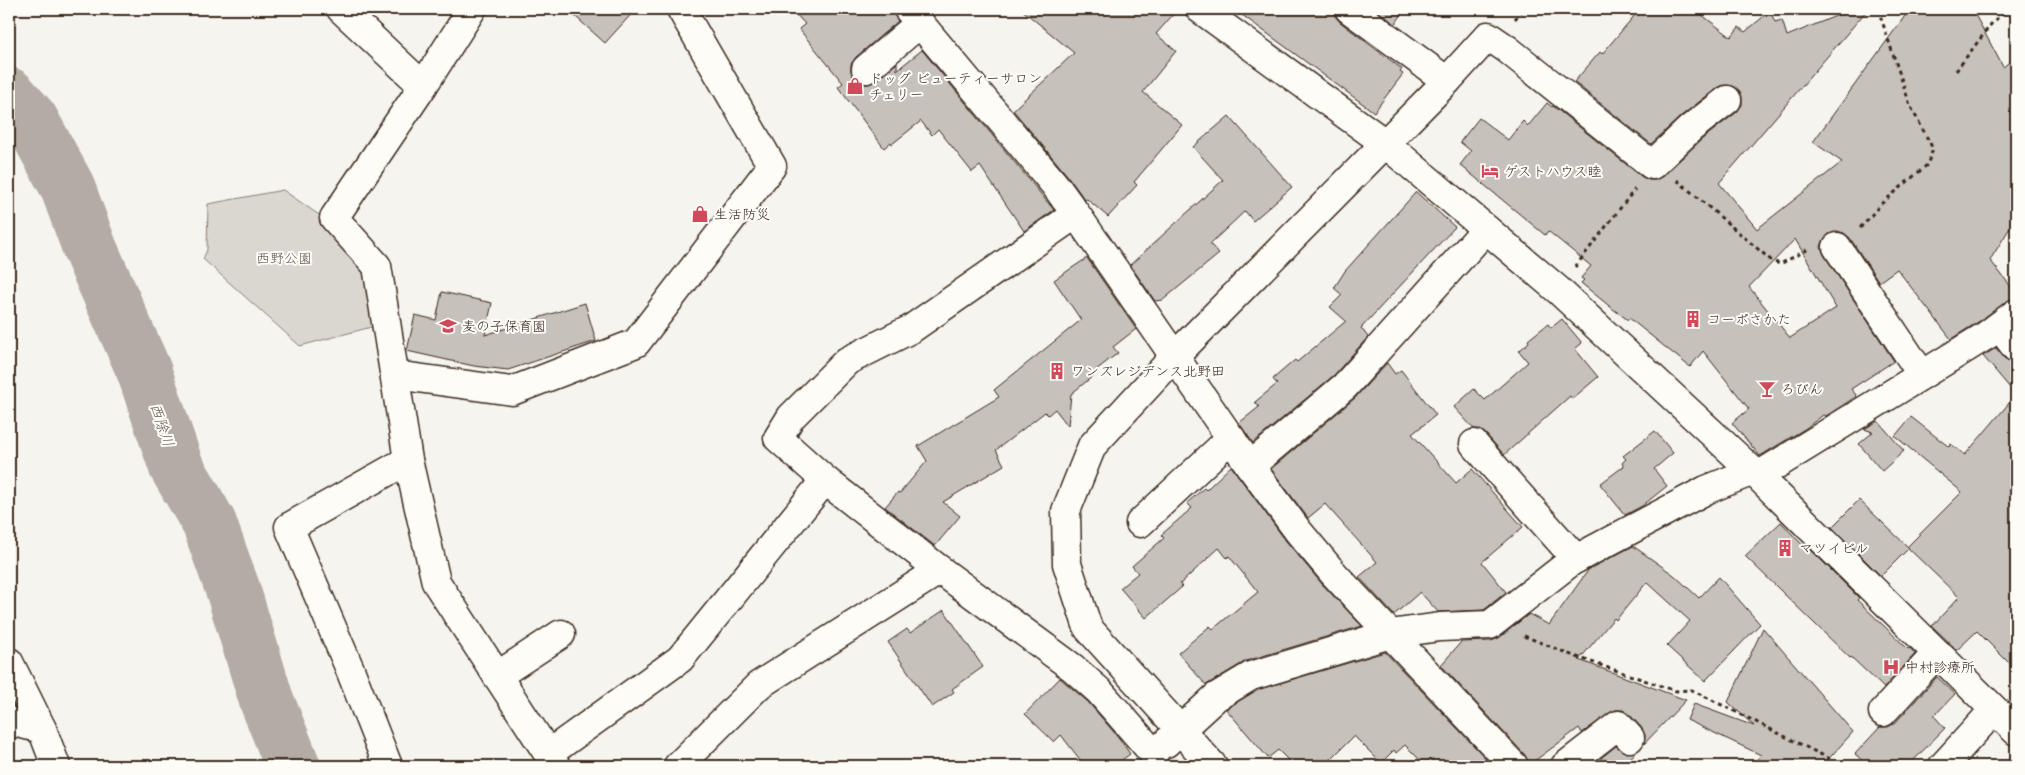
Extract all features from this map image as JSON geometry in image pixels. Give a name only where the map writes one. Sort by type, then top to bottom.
[{"type":"street","points":[[341,9],[423,86]]},
{"type":"street","points":[[472,9],[423,86],[334,218],[377,266],[408,460],[436,582],[552,760],[680,659],[825,480]]},
{"type":"street","points":[[395,375],[512,391],[636,343],[772,166],[681,9]]},
{"type":"street","points":[[1200,9],[1228,17],[1386,144],[1558,290],[1755,474],[2016,731]]},
{"type":"street","points":[[1349,9],[1447,81]]},
{"type":"street","points":[[866,69],[914,16],[1076,214],[1250,466],[1298,531],[1334,574],[1514,766]]},
{"type":"street","points":[[1214,766],[1180,731],[1088,628],[1067,564],[1066,511],[1092,446],[1175,356],[1386,144],[1488,36],[1654,163],[1692,128],[1727,100]]},
{"type":"street","points":[[1076,214],[910,329],[848,361],[791,417],[778,438],[825,480],[940,570],[1073,668],[1098,691],[1147,760],[1216,697],[1250,676],[1390,634],[1440,626],[1490,625],[1576,559],[1706,490],[1755,474],[1922,375],[2007,319],[2016,348]]},
{"type":"street","points":[[1250,466],[1345,386],[1486,229]]},
{"type":"street","points":[[1837,248],[1922,375]]},
{"type":"street","points":[[1140,523],[1231,438]]},
{"type":"street","points":[[1474,444],[1576,559]]},
{"type":"street","points":[[388,766],[346,658],[290,527],[408,460]]},
{"type":"street","points":[[678,766],[759,685],[940,570]]},
{"type":"street","points":[[496,676],[561,634]]},
{"type":"street","points":[[1883,712],[1937,653]]},
{"type":"street","points":[[9,662],[42,729],[56,766]]},
{"type":"street","points":[[1943,766],[1994,710]]},
{"type":"street","points":[[9,721],[42,729]]},
{"type":"street","points":[[1565,766],[1618,725],[1630,738]]},
{"type":"path","points":[[1558,290],[1654,163],[1772,261],[1780,264],[1825,241],[1837,248],[1864,224],[1881,204],[1927,165],[1933,149],[1910,105],[1878,9]]},
{"type":"path","points":[[1956,72],[1992,23],[2008,9]]},
{"type":"path","points":[[1490,625],[1513,631],[1574,656],[1676,691],[1692,690],[1836,764],[1844,766]]},
{"type":"green space","name":"西野公園","points":[[283,190],[322,217],[368,269],[375,326],[300,346],[203,259],[207,250],[208,204]]},
{"type":"building","points":[[567,9],[636,9],[605,43]]},
{"type":"building","points":[[791,9],[893,9],[898,21],[856,57],[851,64],[854,79],[860,84],[869,84],[876,81],[897,63],[897,70],[922,50],[1054,210],[1024,231],[980,166],[972,172],[938,129],[932,135],[921,121],[884,148],[838,87],[843,83],[799,29],[805,24]]},
{"type":"building","points":[[1021,9],[1178,9],[1156,34],[1176,51],[1143,92],[1182,125],[1134,182],[1137,185],[1108,217],[1087,199],[1085,200],[1067,175],[1013,110],[1074,53]]},
{"type":"building","points":[[1234,9],[1334,9],[1335,16],[1340,22],[1402,69],[1400,72],[1403,74],[1374,112]]},
{"type":"building","points":[[1375,9],[1406,9],[1395,24]]},
{"type":"building","points":[[1640,9],[1694,9],[1731,37],[1739,27],[1745,32],[1770,11],[1775,22],[1782,20],[1787,36],[1853,9],[1868,9],[1719,183],[1757,229],[1842,162],[1813,142],[1910,9],[1972,9],[2003,67],[2016,57],[2016,218],[1990,260],[2016,293],[2016,298],[2007,301],[1951,339],[1897,269],[1879,282],[1850,238],[1844,233],[1837,231],[1829,234],[1821,247],[1824,255],[1894,361],[1851,389],[1857,396],[1826,416],[1823,415],[1806,428],[1760,456],[1732,423],[1749,409],[1703,351],[1690,367],[1629,318],[1628,320],[1613,309],[1581,283],[1584,280],[1581,278],[1591,266],[1548,231],[1545,235],[1460,165],[1471,151],[1460,142],[1479,118],[1508,140],[1523,121],[1528,126],[1547,103],[1642,177],[1656,180],[1663,176],[1701,140],[1737,112],[1742,105],[1740,91],[1733,86],[1724,85],[1717,88],[1681,116],[1651,144],[1574,82],[1600,52],[1602,54]],"holes":[[[1795,239],[1836,308],[1790,338],[1749,287]]]},
{"type":"building","points":[[1229,116],[1292,187],[1253,221],[1245,211],[1210,244],[1219,254],[1163,300],[1155,301],[1130,265],[1223,180],[1193,147]]},
{"type":"building","points":[[1416,192],[1455,227],[1361,328],[1368,337],[1334,375],[1253,443],[1239,423],[1259,407],[1255,402],[1277,384],[1273,379],[1295,360],[1297,362],[1346,321],[1330,307],[1342,295],[1334,288],[1345,271]]},
{"type":"building","points":[[1087,258],[1136,329],[1113,347],[1118,353],[1096,370],[1098,372],[1071,394],[1068,426],[1055,409],[1048,415],[1045,412],[996,450],[1004,465],[943,502],[960,516],[935,546],[885,507],[898,492],[900,493],[927,461],[918,446],[999,397],[994,390],[1081,320],[1054,280]]},
{"type":"building","points":[[442,292],[492,303],[485,335],[585,303],[596,341],[508,370],[474,366],[407,351],[415,315],[436,320]]},
{"type":"building","points":[[1562,319],[1582,343],[1575,349],[1598,377],[1572,399],[1570,396],[1504,455],[1486,434],[1479,429],[1474,429],[1454,407],[1474,389],[1485,400],[1528,362],[1519,351],[1529,342],[1528,340],[1548,324],[1551,328]]},
{"type":"building","points":[[1996,348],[2004,358],[2016,363],[2016,395],[1983,356]]},
{"type":"building","points":[[1387,363],[1395,374],[1401,370],[1436,415],[1412,434],[1456,483],[1472,469],[1523,527],[1482,562],[1506,592],[1484,610],[1438,612],[1420,592],[1394,615],[1359,577],[1377,562],[1325,504],[1308,518],[1271,469],[1355,398]]},
{"type":"building","points":[[2016,395],[2016,670],[1977,631],[1957,650],[1932,626],[1959,597],[1907,547],[1962,492],[1895,436],[1911,417],[1949,447],[1951,444],[1965,455]]},
{"type":"building","points":[[1878,421],[1904,451],[1882,471],[1859,444],[1873,432],[1864,429]]},
{"type":"building","points":[[1655,431],[1673,453],[1654,469],[1667,486],[1642,506],[1625,515],[1600,484],[1624,466],[1622,463],[1626,459],[1623,456]]},
{"type":"building","points":[[1231,466],[1286,541],[1322,584],[1362,626],[1246,661],[1206,685],[1178,653],[1210,626],[1213,629],[1258,592],[1229,556],[1227,558],[1219,548],[1180,584],[1182,587],[1146,618],[1120,588],[1138,573],[1132,566],[1164,538],[1161,535],[1192,508],[1187,503],[1204,488],[1206,490]]},
{"type":"building","points":[[1859,500],[1909,548],[1881,576],[1832,527]]},
{"type":"building","points":[[1781,522],[1808,551],[1810,549],[1859,598],[1857,600],[1915,654],[1884,688],[1850,658],[1745,556]]},
{"type":"building","points":[[1633,546],[1674,575],[1699,598],[1719,577],[1760,624],[1705,681],[1667,646],[1690,621],[1647,582],[1616,620],[1614,618],[1579,660],[1686,700],[1644,744],[1645,735],[1641,727],[1623,710],[1615,710],[1582,733],[1579,728],[1529,765],[1525,755],[1441,665],[1461,642],[1491,641],[1499,638],[1529,614],[1549,625],[1589,569]]},
{"type":"building","points":[[944,610],[983,667],[952,689],[954,692],[932,707],[888,642],[907,629],[910,633]]},
{"type":"building","points":[[1763,628],[1853,732],[1822,766],[1751,766],[1761,755],[1687,720],[1694,704],[1754,726],[1728,702]]},
{"type":"building","points":[[1385,652],[1493,766],[1426,766],[1405,745],[1396,753],[1394,750],[1381,763],[1354,736],[1324,766],[1294,766],[1278,750],[1268,758],[1226,709],[1257,690]]},
{"type":"building","points":[[1937,677],[1955,694],[1934,716],[1945,728],[1908,766],[1868,766],[1855,754],[1880,727],[1888,727],[1895,723]]},
{"type":"building","points":[[1060,678],[1088,702],[1130,754],[1114,766],[1085,766],[1061,735],[1054,742],[1025,714]]},
{"type":"building","points":[[1616,746],[1626,753],[1637,751],[1623,766],[1607,766],[1601,758]]},
{"type":"waterway","name":"西除川","points":[[9,95],[31,120],[67,186],[90,249],[144,371],[176,466],[209,523],[233,590],[266,699],[293,766]]},
{"type":"place","name":"ドッグ ビューティーサロン チェリー","points":[[855,86]]},
{"type":"place","name":"ゲストハウス睦","points":[[1490,171]]},
{"type":"place","name":"生活防災","points":[[700,214]]},
{"type":"place","name":"コーポさかた","points":[[1693,319]]},
{"type":"place","name":"麦の子保育園","points":[[448,326]]},
{"type":"place","name":"ワンズレジデンス北野田","points":[[1057,371]]},
{"type":"place","name":"ろびん","points":[[1767,389]]},
{"type":"place","name":"マツイビル","points":[[1785,548]]},
{"type":"place","name":"中村診療所","points":[[1891,667]]}]
